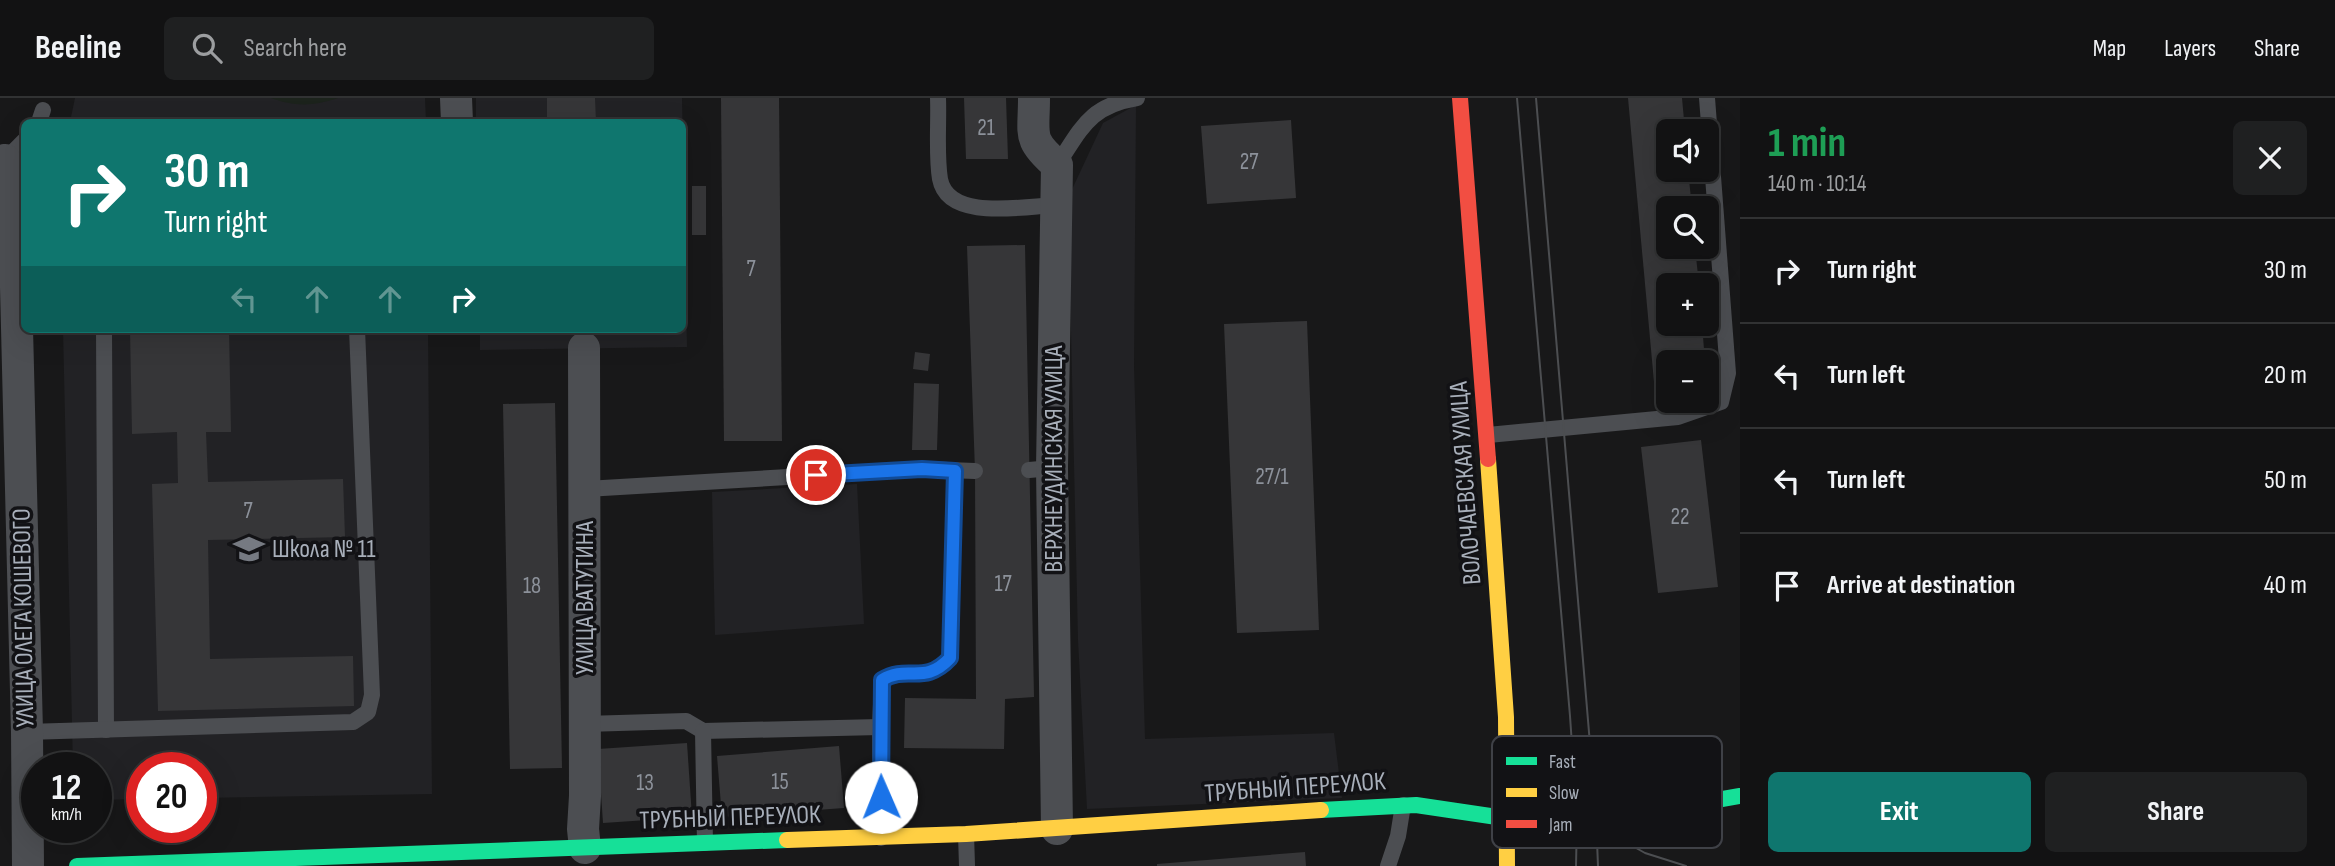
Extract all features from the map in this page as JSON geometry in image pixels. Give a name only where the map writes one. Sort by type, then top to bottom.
[{"type":"street","points":[[456,98],[457,119]]},
{"type":"street","points":[[1034,98],[1034,140],[1038,149],[1057,165]]},
{"type":"street","name":"ВОЛОЧАЕВСКАЯ УЛИЦА","points":[[1460,98],[1488,435],[1506,736]]},
{"type":"street","name":"УЛИЦА ОЛЕГА КОШЕВОГО","points":[[7,161],[20,247],[21,316]]},
{"type":"street","name":"ВЕРХНЕУДИНСКАЯ УЛИЦА","points":[[1057,165],[1040,469],[1057,829]]},
{"type":"street","name":"УЛИЦА ОЛЕГА КОШЕВОГО","points":[[21,333],[28,866]]},
{"type":"street","name":"УЛИЦА ВАТУТИНА","points":[[584,348],[585,848]]},
{"type":"street","name":"ТРУБНЫЙ ПЕРЕУЛОК","points":[[1722,799],[1740,796]]},
{"type":"street","name":"ТРУБНЫЙ ПЕРЕУЛОК","points":[[77,866],[881,838],[1423,804],[1492,815]]},
{"type":"street","name":"ВОЛОЧАЕВСКАЯ УЛИЦА","points":[[1507,848],[1507,866]]},
{"type":"lane","points":[[938,98],[940,182],[952,201],[972,209],[1056,205]]},
{"type":"lane","points":[[1057,165],[1090,117],[1121,101],[1137,98]]},
{"type":"lane","points":[[1488,435],[1678,417],[1721,402],[1728,373],[1707,98]]},
{"type":"lane","points":[[104,333],[106,730]]},
{"type":"lane","points":[[27,732],[354,722],[368,712],[372,695],[357,333]]},
{"type":"lane","points":[[586,489],[922,469],[975,471]]},
{"type":"lane","points":[[881,838],[882,680],[891,675],[930,674],[950,658],[955,471]]},
{"type":"lane","points":[[585,724],[686,721],[703,731],[880,727]]},
{"type":"lane","points":[[703,731],[705,843]]},
{"type":"lane","points":[[1388,866],[1398,836],[1403,805]]},
{"type":"lane","points":[[966,834],[967,866]]},
{"type":"shaded area","points":[[75,98],[425,98],[426,119],[71,119]]},
{"type":"shaded area","points":[[271,98],[338,98],[304,104]]},
{"type":"shaded area","points":[[476,98],[682,98],[682,119],[476,119]]},
{"type":"shaded area","points":[[1136,105],[1134,366],[1145,739],[1334,733],[1342,798],[1087,809],[1078,640],[1068,198],[1103,123]]},
{"type":"shaded area","points":[[686,297],[687,347],[480,350],[480,333],[686,333]]},
{"type":"shaded area","name":"Школа № 11","points":[[63,333],[428,333],[432,794],[217,798],[217,752],[126,752],[126,799],[112,800],[112,752],[73,752]]},
{"type":"shaded area","points":[[857,484],[864,624],[715,635],[712,492]]},
{"type":"building","points":[[547,98],[595,98],[596,119],[547,119]]},
{"type":"building","points":[[721,98],[779,98],[782,441],[724,441]]},
{"type":"building","points":[[964,98],[1006,98],[1008,159],[966,159]]},
{"type":"building","points":[[1628,98],[1682,98],[1684,119],[1656,119],[1656,182],[1689,182],[1691,196],[1656,196],[1656,259],[1696,259],[1698,273],[1656,273],[1656,336],[1703,336],[1704,350],[1656,350],[1654,382]]},
{"type":"building","points":[[1291,120],[1296,198],[1207,204],[1201,126]]},
{"type":"building","points":[[692,186],[706,186],[706,235],[692,235]]},
{"type":"building","points":[[1025,245],[1034,697],[1005,699],[1004,749],[904,748],[905,698],[976,699],[975,471],[967,246]]},
{"type":"building","points":[[1307,321],[1319,630],[1237,633],[1224,324]]},
{"type":"building","points":[[130,333],[229,333],[231,432],[206,432],[208,482],[343,479],[345,537],[208,540],[210,659],[353,656],[354,706],[158,711],[152,484],[178,483],[177,432],[132,434]]},
{"type":"building","points":[[915,352],[930,354],[928,371],[913,369]]},
{"type":"building","points":[[914,383],[939,384],[937,450],[912,450]]},
{"type":"building","points":[[555,403],[562,768],[510,769],[503,404]]},
{"type":"building","points":[[1701,440],[1718,587],[1658,593],[1641,447]]},
{"type":"building","points":[[687,743],[692,817],[603,823],[598,749]]},
{"type":"building","points":[[839,746],[844,808],[722,817],[717,756]]},
{"type":"building","points":[[1305,852],[1306,866],[1157,866],[1157,864]]},
{"type":"tram line","points":[[1517,98],[1571,736]]},
{"type":"tram line","points":[[1536,98],[1589,736]]},
{"type":"tram line","points":[[1576,848],[1576,866]]},
{"type":"tram line","points":[[1597,848],[1598,866]]},
{"type":"tram line","points":[[1636,848],[1686,866]]},
{"type":"traffic: fast","points":[[1722,799],[1740,796]]},
{"type":"traffic: fast","points":[[1321,810],[1416,805],[1492,816]]},
{"type":"traffic: fast","points":[[77,866],[787,840]]},
{"type":"traffic: slow","points":[[1488,459],[1506,736]]},
{"type":"traffic: slow","points":[[787,840],[966,834],[1321,810]]},
{"type":"traffic: slow","points":[[1507,848],[1507,866]]},
{"type":"traffic: jam","points":[[1460,98],[1488,459]]},
{"type":"place","name":"Школа № 11","points":[[249,549]]},
{"type":"route","points":[[816,475],[922,469],[955,471],[950,658],[930,674],[891,675],[882,680],[881,797]]}]
